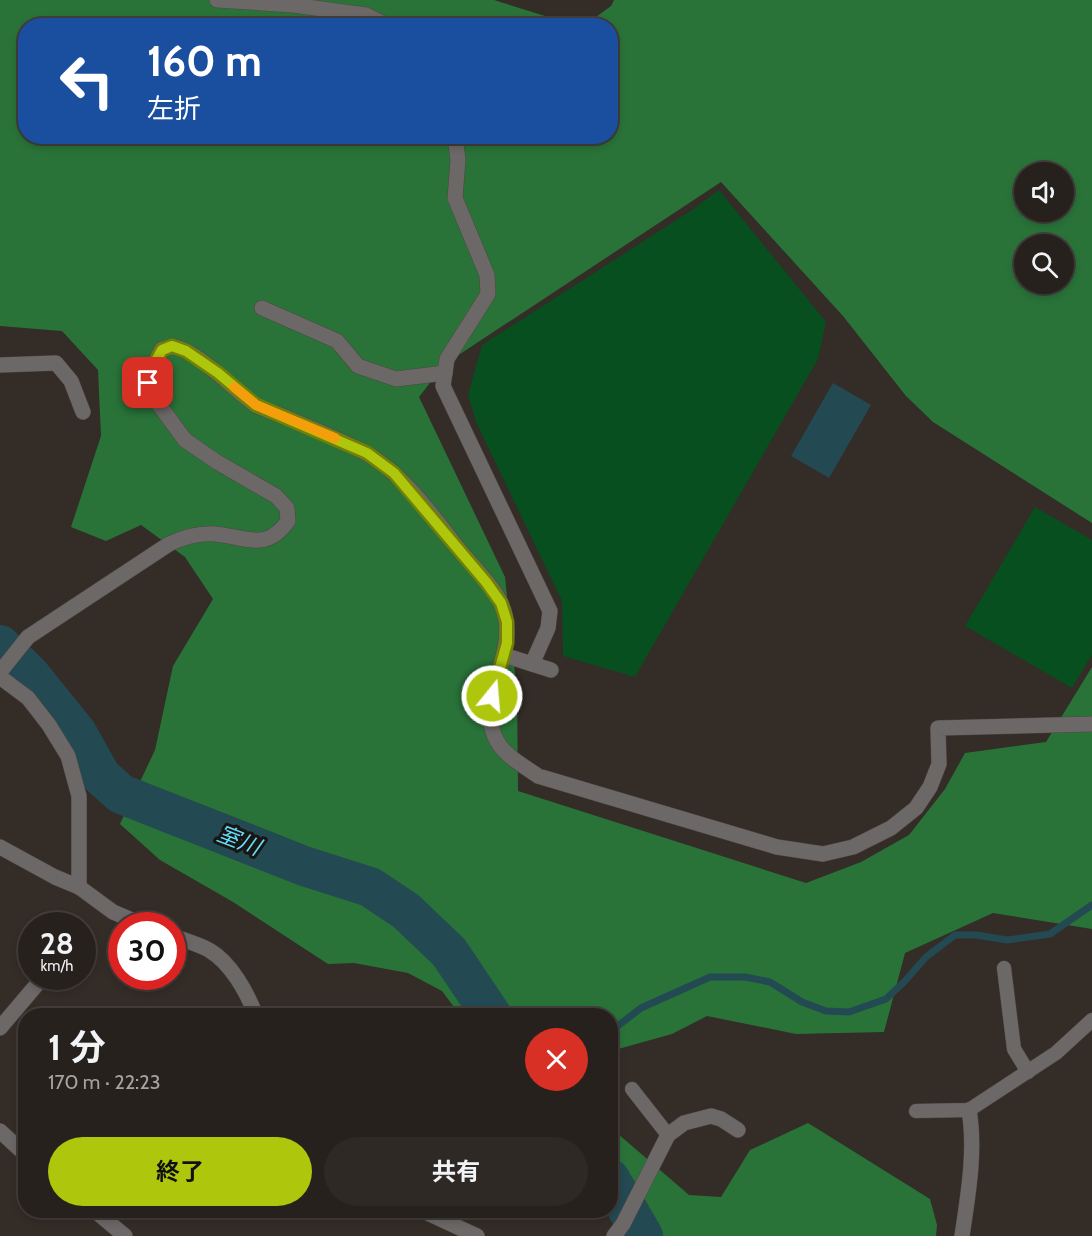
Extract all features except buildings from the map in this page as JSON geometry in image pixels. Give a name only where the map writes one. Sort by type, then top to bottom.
[{"type":"street","points":[[217,0],[293,5],[366,15],[372,18]]},
{"type":"street","points":[[456,144],[458,160],[455,198],[488,274],[488,294],[447,359],[442,386],[550,611],[548,628],[532,664]]},
{"type":"street","points":[[262,308],[337,341],[358,366],[396,379],[445,373]]},
{"type":"street","points":[[80,887],[79,796],[68,756],[49,724],[28,698],[2,672],[28,638],[169,544],[189,535],[206,534],[264,540],[278,535],[288,521],[287,507],[276,496],[217,462],[185,440],[154,398],[148,383],[153,366],[162,350],[172,346],[186,351],[256,405],[367,453],[394,473],[501,603],[507,622],[507,643],[492,696],[490,718],[497,741],[512,758],[538,776],[777,847],[823,854],[853,847],[891,828],[916,808],[930,787],[939,764],[938,728],[1092,724]]},
{"type":"street","points":[[0,365],[56,363],[71,381],[83,412]]},
{"type":"street","points":[[504,655],[551,670]]},
{"type":"street","points":[[0,847],[55,878],[80,887],[113,912]]},
{"type":"street","points":[[186,941],[209,950],[220,960],[240,982],[252,1008]]},
{"type":"street","points":[[0,1028],[32,990]]},
{"type":"street","points":[[962,1236],[969,1185],[972,1123],[969,1110]]},
{"type":"street","points":[[619,1230],[668,1135],[684,1123],[711,1116],[721,1119],[738,1130]]},
{"type":"street","points":[[0,1131],[18,1148]]},
{"type":"street","points":[[104,1218],[125,1236]]},
{"type":"street","points":[[438,1218],[477,1236]]},
{"type":"lane","points":[[1004,968],[1014,1049],[1028,1072]]},
{"type":"lane","points":[[916,1111],[969,1110],[1056,1053],[1092,1020]]},
{"type":"lane","points":[[632,1089],[668,1135]]},
{"type":"green space","points":[[0,0],[494,0],[552,18],[18,18],[18,144],[618,144],[618,18],[595,18],[611,6],[614,0],[1092,0],[1092,523],[933,422],[906,396],[843,316],[721,182],[454,358],[419,397],[505,577],[517,693],[518,791],[806,883],[861,862],[909,835],[945,789],[965,753],[1046,742],[1092,667],[1092,929],[993,913],[905,953],[884,1032],[796,1034],[707,1016],[672,1034],[618,1049],[618,1008],[455,1008],[442,991],[408,973],[354,963],[328,964],[233,902],[160,860],[120,824],[155,750],[173,666],[213,599],[185,557],[141,525],[106,541],[71,527],[101,436],[98,370],[62,331],[0,326]]},
{"type":"green space","points":[[719,190],[826,322],[818,359],[635,677],[563,656],[562,601],[476,422],[468,395],[482,345],[692,210]]},
{"type":"green space","points":[[1035,507],[1092,540],[1092,655],[1072,688],[965,626]]},
{"type":"green space","points":[[808,1123],[930,1199],[937,1225],[936,1236],[662,1236],[618,1170],[618,1134],[689,1195],[721,1197],[750,1150]]},
{"type":"water","points":[[833,383],[871,405],[829,478],[791,456]]},
{"type":"waterway","name":"室川","points":[[0,645],[31,676],[77,733],[101,776],[121,794],[304,866],[370,887],[406,911],[449,952],[487,1008]]},
{"type":"waterway","points":[[618,1026],[641,1008],[710,977],[745,977],[770,982],[802,1002],[826,1011],[849,1012],[886,999],[926,957],[955,935],[976,935],[1007,940],[1050,934],[1092,905]]},
{"type":"waterway","name":"室川","points":[[618,1193],[643,1236]]},
{"type":"slow traffic","points":[[234,387],[256,405],[335,438]]},
{"type":"route","points":[[148,383],[153,366],[162,350],[172,346],[186,351],[218,373],[256,405],[367,453],[394,473],[501,603],[507,622],[507,643],[492,696]]}]
